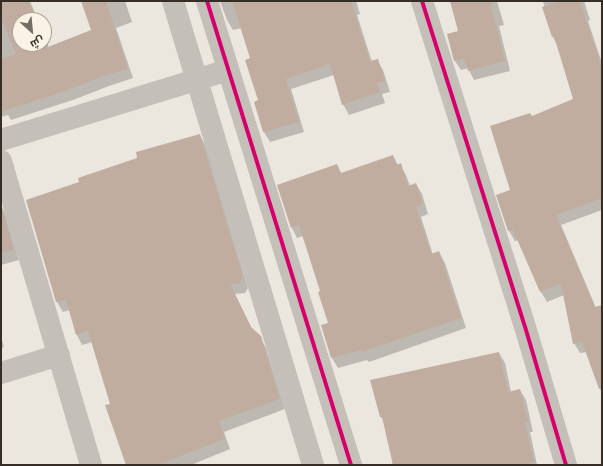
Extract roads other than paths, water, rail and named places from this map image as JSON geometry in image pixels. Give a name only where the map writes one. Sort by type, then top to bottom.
[{"type":"street","points":[[173,1],[313,465]]},
{"type":"street","points":[[207,1],[351,465]]},
{"type":"street","points":[[422,1],[526,330],[566,465]]},
{"type":"street","points":[[1,140],[228,70]]},
{"type":"street","points":[[1,161],[91,465]]},
{"type":"street","points":[[1,373],[59,355]]}]
